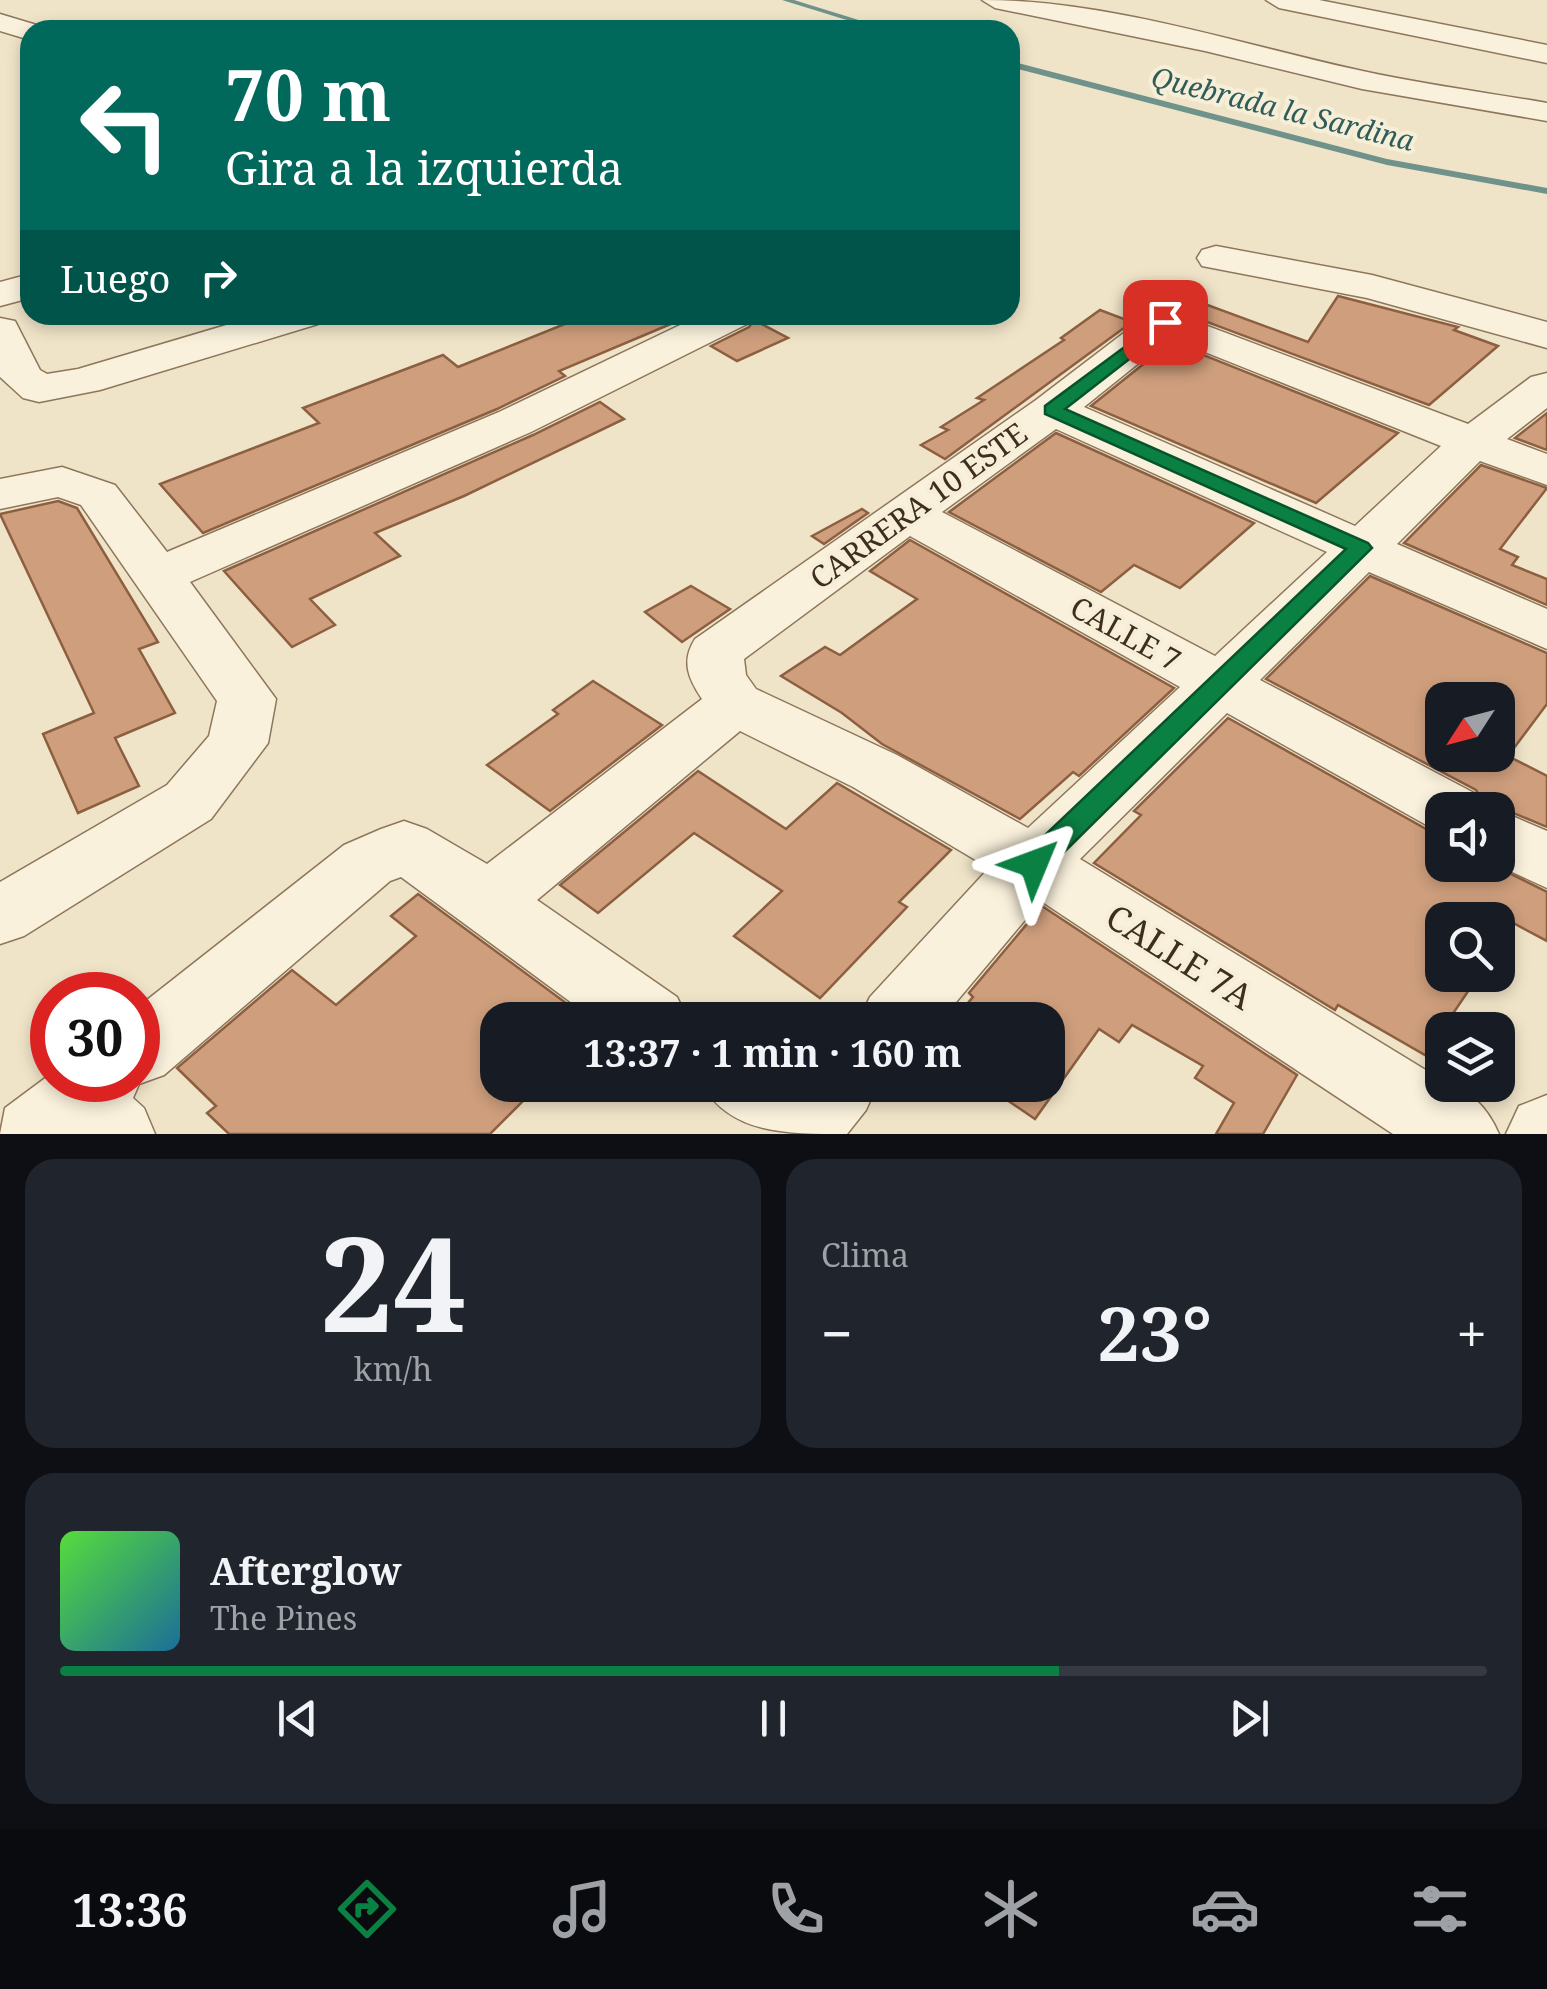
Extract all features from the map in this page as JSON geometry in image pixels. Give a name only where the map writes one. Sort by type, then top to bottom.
[{"type":"street","points":[[995,0],[1204,42],[1362,80],[1547,112]]},
{"type":"street","points":[[1279,0],[1547,54]]},
{"type":"street","points":[[1204,42],[1246,10]]},
{"type":"street","points":[[1478,19],[1530,22]]},
{"type":"street","points":[[1216,258],[1372,287],[1547,335]]},
{"type":"street","name":"CARRERA 10 ESTE","points":[[735,704],[717,677],[715,652],[1052,410],[1165,322],[1472,443]]},
{"type":"street","points":[[0,330],[22,377],[39,388],[84,380],[270,325]]},
{"type":"street","points":[[156,577],[515,422],[713,325]]},
{"type":"street","points":[[912,1002],[1034,864],[1472,443],[1547,386]]},
{"type":"street","points":[[1052,410],[1547,632]]},
{"type":"street","points":[[1472,443],[1547,471]]},
{"type":"street","points":[[0,494],[62,482],[98,495],[246,699],[238,743],[189,802],[0,916]]},
{"type":"street","name":"CALLE 7","points":[[906,513],[1425,795]]},
{"type":"street","points":[[488,901],[735,704]]},
{"type":"street","name":"CALLE 7A","points":[[735,704],[876,771],[1034,864],[1460,1134]]},
{"type":"street","points":[[1515,844],[1547,862]]},
{"type":"street","points":[[160,1033],[367,862],[404,846],[488,901],[626,1002]]},
{"type":"street","points":[[774,1102],[811,1121]]},
{"type":"building","points":[[1183,296],[1308,342],[1338,296],[1458,327],[1454,330],[1498,346],[1429,405],[1167,307]]},
{"type":"building","points":[[1100,310],[1132,322],[945,459],[921,445],[948,430],[941,427],[984,400],[977,398],[1064,340],[1061,338]]},
{"type":"building","points":[[562,325],[668,325],[559,371],[565,376],[497,409],[203,533],[160,484],[319,423],[303,408],[443,355],[458,367]]},
{"type":"building","points":[[763,325],[788,338],[737,361],[711,346],[749,327]]},
{"type":"building","points":[[1171,342],[1398,433],[1316,503],[1091,406]]},
{"type":"building","points":[[600,402],[624,419],[464,496],[375,533],[400,556],[310,599],[335,625],[292,647],[224,571],[533,435]]},
{"type":"building","points":[[1547,413],[1547,450],[1515,438]]},
{"type":"building","points":[[1056,433],[1254,523],[1180,588],[1134,565],[1101,592],[949,512]]},
{"type":"building","points":[[1481,465],[1547,488],[1500,549],[1518,557],[1512,565],[1547,579],[1547,605],[1404,543]]},
{"type":"building","points":[[58,501],[77,508],[158,642],[139,649],[175,713],[115,738],[139,786],[78,813],[43,734],[94,713],[0,514]]},
{"type":"building","points":[[862,509],[868,513],[824,544],[812,536]]},
{"type":"building","points":[[910,540],[1174,688],[1079,776],[1073,772],[1020,819],[882,744],[842,713],[781,676],[825,647],[840,655],[917,599],[870,571]]},
{"type":"building","points":[[1370,576],[1547,653],[1547,704],[1515,747],[1515,682],[1425,682],[1425,763],[1266,679]]},
{"type":"building","points":[[691,586],[730,609],[682,642],[645,612]]},
{"type":"building","points":[[593,681],[662,725],[550,811],[487,765],[558,714],[553,710]]},
{"type":"building","points":[[1228,718],[1425,828],[1425,882],[1515,882],[1515,876],[1547,892],[1547,941],[1515,924],[1515,902],[1425,902],[1425,992],[1468,992],[1454,1012],[1425,1012],[1425,1055],[1338,1005],[1335,1010],[1094,863],[1141,815],[1134,811]]},
{"type":"building","points":[[1515,760],[1547,776],[1547,827],[1515,814],[1515,792],[1476,790],[1442,772],[1515,772]]},
{"type":"building","points":[[698,771],[786,829],[837,783],[951,850],[899,902],[907,907],[820,998],[734,936],[782,891],[694,833],[598,913],[560,885]]},
{"type":"building","points":[[418,894],[565,1002],[480,1002],[480,1102],[522,1102],[490,1134],[229,1134],[207,1113],[216,1106],[177,1068],[292,970],[336,1005],[416,936],[391,916]]},
{"type":"building","points":[[1042,906],[1297,1075],[1263,1134],[1216,1134],[1234,1103],[1195,1078],[1203,1066],[1132,1025],[1119,1042],[1099,1029],[1065,1077],[1065,1002],[969,1002],[973,997],[969,993]]},
{"type":"building","points":[[1010,1102],[1047,1102],[1035,1119]]},
{"type":"waterway","name":"Quebrada la Sardina","points":[[786,0],[853,20]]},
{"type":"waterway","name":"Quebrada la Sardina","points":[[1020,67],[1387,162],[1547,191]]},
{"type":"route","points":[[1034,864],[1360,548],[1052,410],[1165,322]]}]
